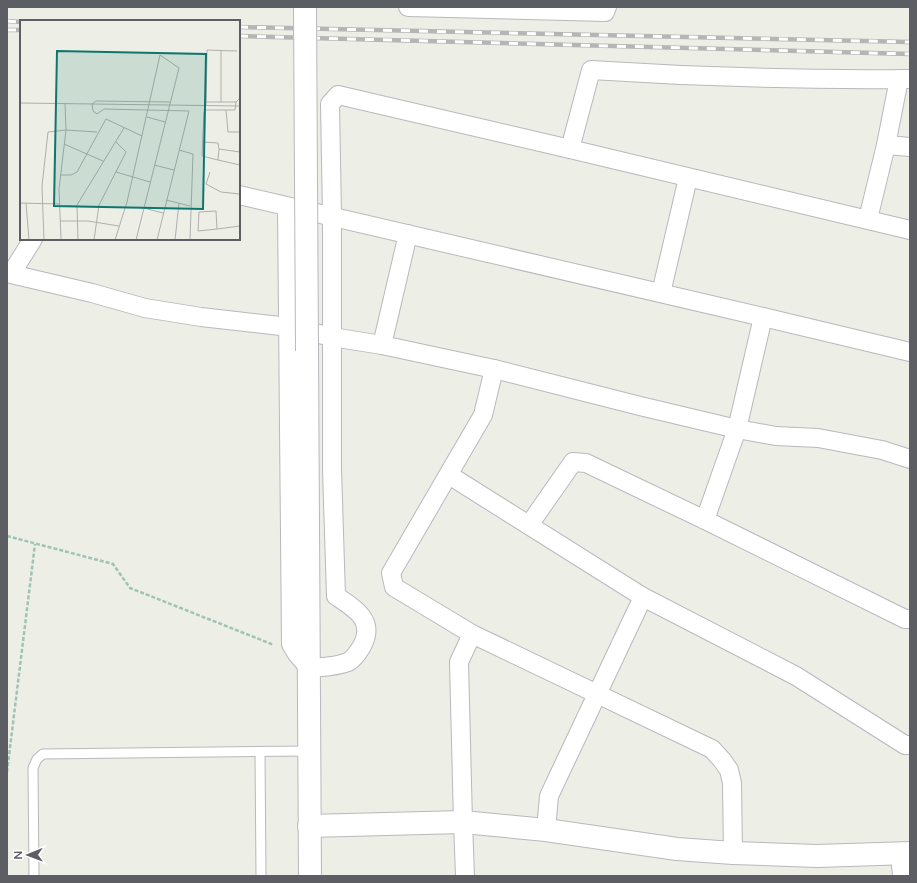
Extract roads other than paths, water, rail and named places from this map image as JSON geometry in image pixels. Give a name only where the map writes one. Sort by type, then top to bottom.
[{"type":"street","points":[[306,7],[310,876]]},
{"type":"street","points":[[408,7],[605,12],[607,7]]},
{"type":"street","points":[[570,149],[591,70],[650,74],[905,79],[886,145],[868,219]]},
{"type":"street","points":[[308,668],[336,665],[349,661],[359,652],[366,639],[367,625],[357,611],[336,596],[332,462],[332,216],[330,104],[338,95],[910,230]]},
{"type":"street","points":[[886,145],[910,147]]},
{"type":"street","points":[[661,294],[688,178]]},
{"type":"street","points":[[240,195],[910,352]]},
{"type":"street","points":[[287,207],[291,644],[308,668]]},
{"type":"street","points":[[382,345],[408,234]]},
{"type":"street","points":[[32,240],[11,274],[92,293],[145,308],[201,317],[289,327],[332,337],[382,345],[494,369],[737,429],[776,436],[818,438],[882,450],[910,459]]},
{"type":"street","points":[[705,520],[737,429],[763,317]]},
{"type":"street","points":[[494,369],[483,415],[391,573],[394,587],[472,634],[712,749],[729,770],[732,784],[733,853]]},
{"type":"street","points":[[529,526],[573,462],[586,463],[905,619],[910,619]]},
{"type":"street","points":[[449,475],[644,597],[796,676],[905,745],[910,745]]},
{"type":"street","points":[[546,830],[549,796],[644,597]]},
{"type":"street","points":[[465,876],[459,662],[472,634]]},
{"type":"street","points":[[309,826],[463,822],[546,830],[677,849],[817,856],[905,854],[902,876]]},
{"type":"lane","points":[[34,876],[34,768],[37,759],[43,754],[309,751]]},
{"type":"lane","points":[[260,752],[261,876]]},
{"type":"railway","points":[[7,21],[20,22]]},
{"type":"railway","points":[[240,27],[910,42]]},
{"type":"railway","points":[[7,30],[20,30]]},
{"type":"railway","points":[[240,36],[910,54]]}]
